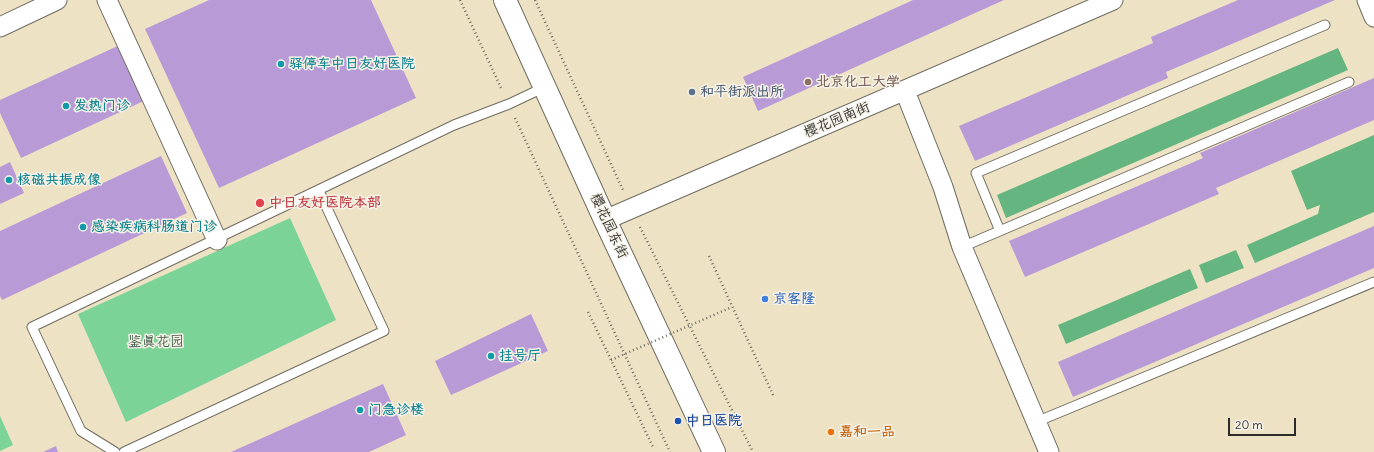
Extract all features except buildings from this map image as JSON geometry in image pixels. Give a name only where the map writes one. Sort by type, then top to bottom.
[{"type":"street","points":[[0,27],[57,0]]},
{"type":"street","points":[[107,0],[217,240]]},
{"type":"street","name":"樱花园东街","points":[[505,0],[546,87],[605,220],[714,452]]},
{"type":"street","name":"樱花园南街","points":[[605,220],[1113,0]]},
{"type":"street","points":[[1367,0],[1374,17]]},
{"type":"street","points":[[905,90],[943,187],[962,247],[1049,452]]},
{"type":"lane","points":[[1000,231],[976,173],[1325,25]]},
{"type":"lane","points":[[962,247],[1349,82]]},
{"type":"lane","points":[[115,452],[81,431],[32,327],[217,240],[454,125],[509,104],[546,87]]},
{"type":"lane","points":[[124,452],[384,331],[319,191]]},
{"type":"lane","points":[[1036,422],[1374,282]]},
{"type":"path","points":[[460,0],[670,452]]},
{"type":"path","points":[[709,256],[774,397]]},
{"type":"path","points":[[611,360],[732,307]]},
{"type":"path","points":[[588,312],[653,447]]},
{"type":"green space","points":[[1338,48],[1348,70],[1006,218],[997,195]]},
{"type":"green space","points":[[1374,135],[1374,212],[1255,263],[1247,245],[1318,214],[1320,205],[1307,210],[1291,171]]},
{"type":"green space","name":"鉴真花园","points":[[290,218],[336,320],[126,422],[78,314]]},
{"type":"green space","points":[[1236,250],[1244,268],[1206,283],[1199,265]]},
{"type":"green space","points":[[1190,269],[1198,288],[1066,344],[1058,325]]},
{"type":"green space","points":[[0,416],[13,445],[0,451]]},
{"type":"place","name":"驿停车中日友好医院","points":[[281,64]]},
{"type":"place","name":"北京化工大学","points":[[808,82]]},
{"type":"place","name":"和平街派出所","points":[[692,92]]},
{"type":"place","name":"发热门诊","points":[[66,106]]},
{"type":"place","name":"核磁共振成像","points":[[9,180]]},
{"type":"place","name":"中日友好医院本部","points":[[260,203]]},
{"type":"place","name":"感染疾病科肠道门诊","points":[[83,227]]},
{"type":"place","name":"京客隆","points":[[765,299]]},
{"type":"place","name":"挂号厅","points":[[491,356]]},
{"type":"place","name":"门急诊楼","points":[[360,410]]},
{"type":"place","name":"中日医院","points":[[678,421]]},
{"type":"place","name":"嘉和一品","points":[[831,432]]}]
